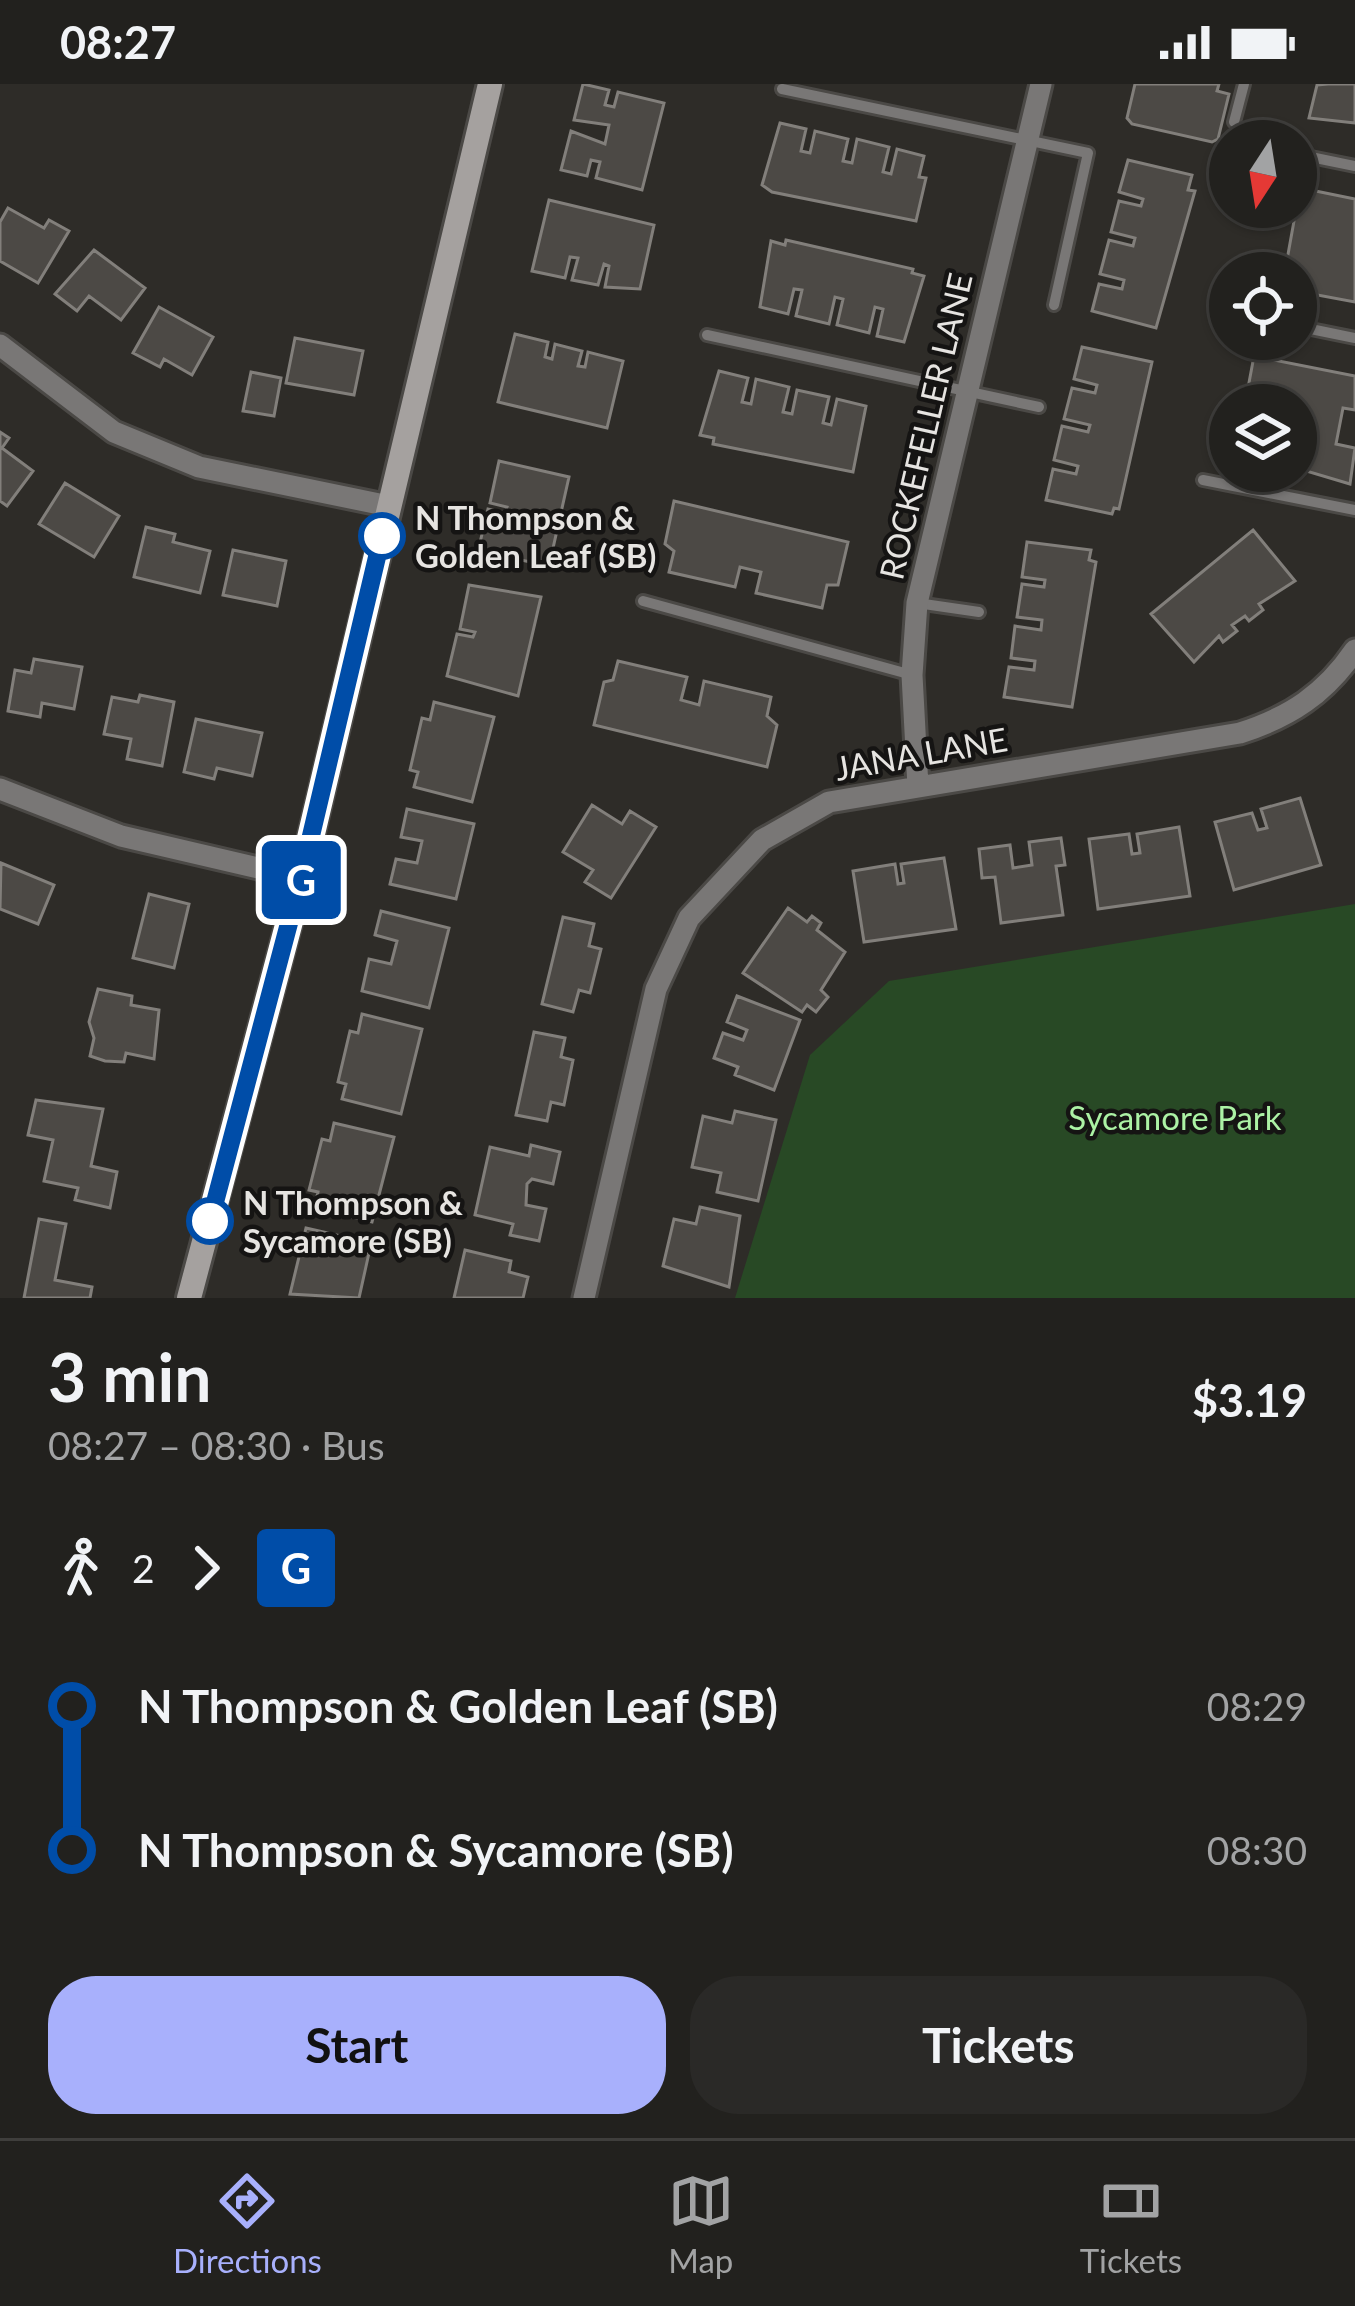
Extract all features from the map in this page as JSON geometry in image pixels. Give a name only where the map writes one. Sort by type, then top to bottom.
[{"type":"street","points":[[189,1298],[301,878],[490,84]]},
{"type":"street","name":"ROCKEFELLER LANE","points":[[919,787],[912,675],[917,603],[1041,84]]},
{"type":"street","points":[[0,345],[114,432],[215,471],[389,506]]},
{"type":"street","name":"JANA LANE","points":[[584,1298],[656,989],[689,918],[720,879],[789,824],[829,802],[1240,733],[1276,722],[1311,700],[1355,650]]},
{"type":"street","points":[[0,789],[122,836],[301,878]]},
{"type":"lane","points":[[1235,120],[1244,84]]},
{"type":"lane","points":[[782,89],[1088,153],[1054,305]]},
{"type":"lane","points":[[1317,158],[1355,166]]},
{"type":"lane","points":[[1317,330],[1355,338]]},
{"type":"lane","points":[[707,335],[966,395],[1039,407]]},
{"type":"lane","points":[[1203,481],[1355,510]]},
{"type":"lane","points":[[643,601],[912,675]]},
{"type":"lane","points":[[917,603],[979,612]]},
{"type":"green space","name":"Sycamore Park","points":[[1355,904],[1355,1298],[735,1298],[810,1055],[889,981]]},
{"type":"building","points":[[583,84],[609,90],[605,105],[614,107],[618,92],[664,103],[642,190],[596,178],[600,162],[591,160],[587,176],[561,170],[571,131],[605,144],[609,125],[574,120]]},
{"type":"building","points":[[1135,84],[1219,84],[1217,91],[1229,94],[1223,120],[1209,120],[1209,141],[1132,124],[1127,118]]},
{"type":"building","points":[[1355,84],[1355,123],[1309,118],[1317,85]]},
{"type":"building","points":[[780,123],[806,129],[801,151],[810,153],[815,131],[848,139],[843,161],[852,163],[857,139],[889,147],[883,172],[891,174],[897,149],[924,156],[919,177],[926,178],[916,221],[772,192],[762,185]]},
{"type":"building","points":[[1128,160],[1192,175],[1188,190],[1195,191],[1156,328],[1092,311],[1099,284],[1122,289],[1124,280],[1100,274],[1109,240],[1133,246],[1135,238],[1111,232],[1119,201],[1141,206],[1143,199],[1119,192]]},
{"type":"building","points":[[1317,191],[1355,199],[1355,302],[1317,295],[1317,252],[1288,252],[1293,228],[1317,228]]},
{"type":"building","points":[[549,200],[654,225],[640,289],[605,287],[609,266],[604,264],[598,285],[572,280],[578,258],[570,257],[565,278],[532,271]]},
{"type":"building","points":[[8,208],[44,228],[49,220],[69,231],[38,283],[0,261],[0,222]]},
{"type":"building","points":[[786,240],[913,269],[912,273],[924,276],[904,342],[877,336],[883,309],[875,307],[869,333],[837,325],[843,299],[835,297],[829,324],[796,316],[802,290],[794,289],[788,314],[760,307],[771,241],[785,245]]},
{"type":"building","points":[[94,250],[145,288],[121,320],[89,296],[77,311],[55,294]]},
{"type":"building","points":[[159,307],[213,337],[192,375],[164,359],[160,367],[133,353]]},
{"type":"building","points":[[515,334],[548,342],[545,357],[552,359],[555,344],[582,351],[578,366],[585,367],[588,352],[623,361],[607,428],[498,402]]},
{"type":"building","points":[[295,338],[363,351],[354,395],[286,383]]},
{"type":"building","points":[[1082,347],[1152,362],[1119,509],[1114,508],[1112,514],[1046,500],[1053,469],[1076,474],[1078,466],[1054,460],[1062,426],[1088,432],[1090,425],[1064,419],[1072,388],[1095,393],[1097,385],[1074,379]]},
{"type":"building","points":[[1253,360],[1355,376],[1355,410],[1343,408],[1336,444],[1355,448],[1350,484],[1317,474],[1317,384],[1249,384]]},
{"type":"building","points":[[719,371],[748,378],[742,402],[751,404],[756,379],[789,387],[783,412],[792,414],[797,390],[829,397],[823,423],[831,425],[837,399],[866,406],[853,472],[713,444],[714,438],[700,435]]},
{"type":"building","points":[[251,372],[281,378],[274,416],[243,411]]},
{"type":"building","points":[[0,432],[9,438],[2,448],[33,471],[7,506],[0,501]]},
{"type":"building","points":[[499,461],[569,477],[549,566],[478,551],[488,509],[505,513],[507,507],[490,503]]},
{"type":"building","points":[[65,483],[119,516],[94,557],[39,524]]},
{"type":"building","points":[[674,501],[848,542],[838,585],[827,585],[822,608],[756,593],[761,572],[740,567],[735,587],[669,572],[674,551],[665,544]]},
{"type":"building","points":[[146,527],[175,534],[173,542],[210,551],[200,593],[134,577]]},
{"type":"building","points":[[1253,530],[1295,581],[1259,604],[1263,610],[1249,621],[1245,616],[1232,625],[1237,631],[1223,642],[1219,636],[1194,662],[1151,614]]},
{"type":"building","points":[[1027,542],[1091,550],[1089,560],[1096,562],[1072,707],[1004,697],[1009,667],[1034,670],[1035,661],[1011,658],[1015,626],[1041,630],[1042,620],[1017,617],[1022,584],[1044,587],[1045,580],[1022,577]]},
{"type":"building","points":[[233,550],[286,561],[277,606],[223,595]]},
{"type":"building","points":[[469,585],[541,597],[518,696],[447,676],[457,634],[473,637],[475,632],[460,629]]},
{"type":"building","points":[[34,659],[82,667],[74,709],[42,703],[40,717],[8,711],[15,670],[31,673]]},
{"type":"building","points":[[618,661],[687,677],[681,700],[699,705],[704,681],[771,697],[767,716],[777,725],[767,767],[594,725],[604,682],[613,680]]},
{"type":"building","points":[[140,695],[174,702],[162,766],[127,759],[131,739],[104,734],[112,697],[138,702]]},
{"type":"building","points":[[434,702],[494,717],[472,802],[414,787],[418,772],[410,770],[422,718],[430,720]]},
{"type":"building","points":[[196,719],[262,733],[252,776],[217,768],[214,779],[184,772]]},
{"type":"building","points":[[1300,798],[1321,865],[1234,890],[1215,822],[1252,813],[1258,830],[1267,828],[1261,809]]},
{"type":"building","points":[[592,805],[622,824],[630,811],[656,827],[611,898],[585,882],[593,870],[563,852]]},
{"type":"building","points":[[407,809],[474,824],[456,899],[390,884],[396,859],[417,863],[422,841],[401,837]]},
{"type":"building","points":[[1179,827],[1190,896],[1098,909],[1089,839],[1129,834],[1132,854],[1140,853],[1137,834]]},
{"type":"building","points":[[1061,838],[1065,865],[1056,866],[1063,915],[1001,923],[995,877],[982,878],[979,849],[1010,845],[1013,868],[1032,865],[1029,842]]},
{"type":"building","points":[[944,858],[956,929],[864,942],[853,871],[895,864],[898,884],[904,883],[901,864]]},
{"type":"building","points":[[1,863],[54,885],[38,924],[0,909]]},
{"type":"building","points":[[149,894],[189,904],[174,968],[133,958]]},
{"type":"building","points":[[788,908],[807,922],[812,916],[821,923],[817,930],[845,952],[821,990],[828,997],[816,1012],[807,1005],[802,1012],[743,973]]},
{"type":"building","points":[[381,911],[449,928],[429,1008],[362,991],[369,959],[391,964],[397,941],[375,935]]},
{"type":"building","points":[[563,917],[594,924],[589,946],[601,949],[590,993],[579,990],[573,1012],[542,1004]]},
{"type":"building","points":[[98,989],[132,996],[131,1005],[159,1010],[154,1059],[126,1053],[124,1062],[90,1056],[94,1038],[89,1022]]},
{"type":"building","points":[[737,996],[800,1020],[774,1090],[735,1075],[738,1067],[714,1058],[723,1033],[743,1040],[747,1030],[727,1022]]},
{"type":"building","points":[[362,1014],[422,1029],[401,1114],[342,1099],[346,1084],[338,1082],[350,1031],[358,1033]]},
{"type":"building","points":[[534,1032],[565,1038],[561,1057],[573,1060],[564,1105],[551,1102],[547,1121],[516,1115]]},
{"type":"building","points":[[36,1100],[103,1109],[91,1166],[117,1172],[110,1208],[75,1200],[78,1188],[44,1181],[53,1140],[28,1135]]},
{"type":"building","points":[[735,1111],[776,1120],[758,1201],[717,1192],[721,1173],[692,1167],[703,1116],[732,1123]]},
{"type":"building","points":[[334,1123],[394,1137],[372,1222],[314,1208],[318,1192],[309,1190],[322,1139],[330,1141]]},
{"type":"building","points":[[531,1145],[560,1152],[553,1184],[532,1179],[527,1184],[526,1205],[546,1209],[539,1241],[510,1235],[513,1224],[475,1215],[490,1147],[529,1156]]},
{"type":"building","points":[[700,1207],[740,1216],[729,1287],[663,1266],[674,1219],[696,1224]]},
{"type":"building","points":[[39,1219],[66,1224],[55,1280],[92,1287],[90,1298],[24,1298]]},
{"type":"building","points":[[306,1228],[337,1235],[334,1245],[369,1253],[359,1298],[290,1294]]},
{"type":"building","points":[[465,1250],[511,1261],[509,1272],[528,1277],[523,1298],[454,1298]]},
{"type":"bus line","name":"G","points":[[210,1221],[301,878],[382,536]]},
{"type":"place","name":"N Thompson & Golden Leaf (SB)","points":[[382,536]]},
{"type":"place","name":"N Thompson & Sycamore (SB)","points":[[210,1221]]}]
